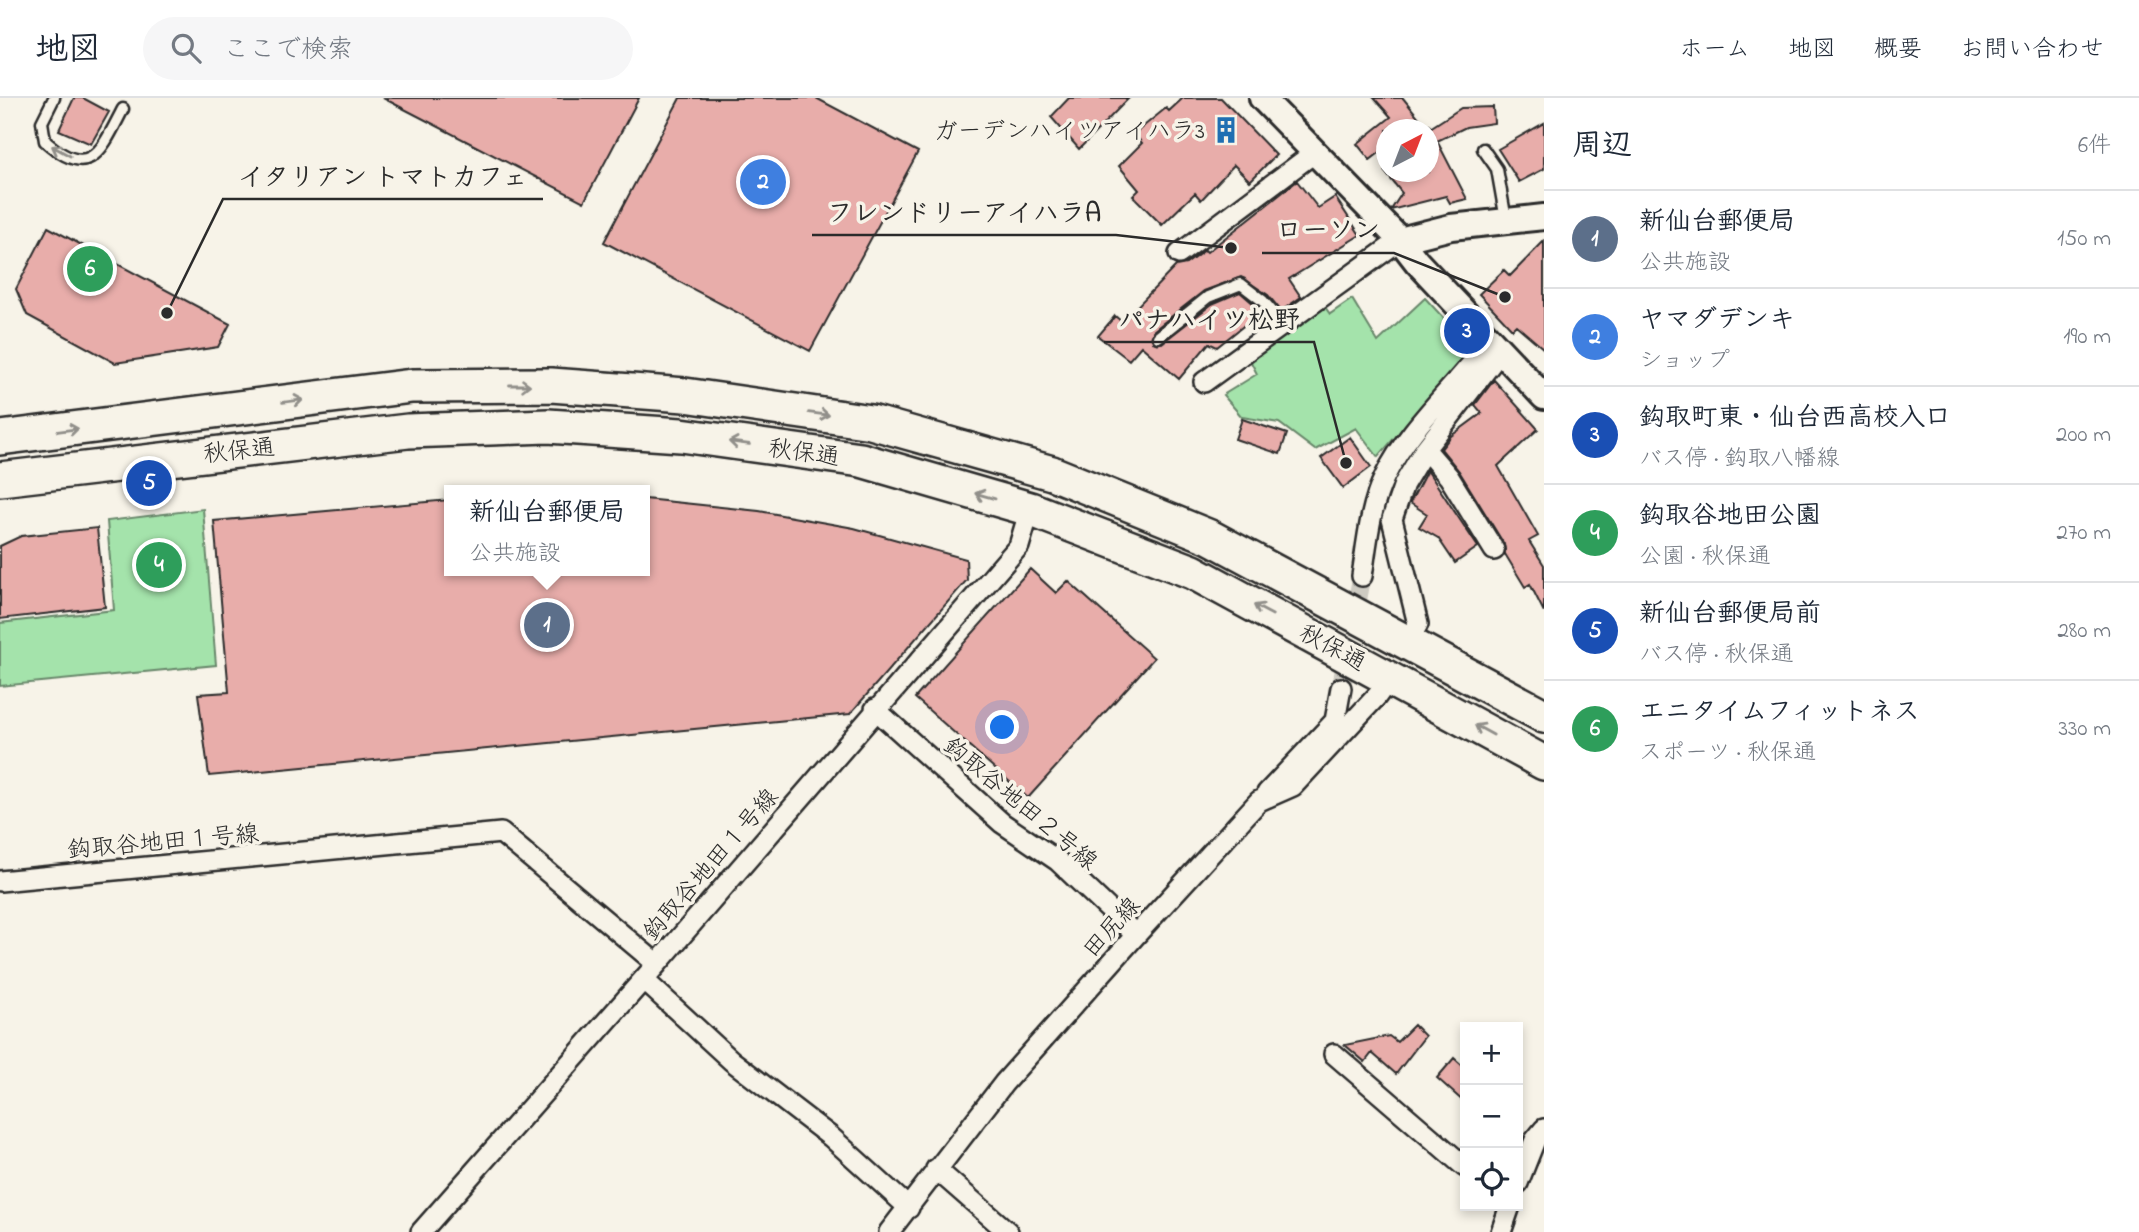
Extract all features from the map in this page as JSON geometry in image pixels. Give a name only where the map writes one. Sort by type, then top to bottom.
[{"type":"highway","name":"秋保通","points":[[0,438],[412,386],[551,386],[685,395],[871,422],[1052,473],[1210,537],[1544,716]]},
{"type":"highway","name":"秋保通","points":[[0,479],[408,431],[548,426],[681,435],[861,460],[1030,509],[1193,572],[1544,763]]},
{"type":"street","points":[[1263,98],[1400,240],[1417,262],[1544,397]]},
{"type":"street","points":[[1179,254],[1314,153]]},
{"type":"street","points":[[1205,382],[1400,240],[1451,227],[1544,217]]},
{"type":"street","points":[[1408,642],[1418,624],[1392,519],[1404,484],[1425,449],[1479,375],[1496,345]]},
{"type":"street","points":[[1362,576],[1371,519],[1385,476],[1411,437],[1496,345]]},
{"type":"street","points":[[1425,449],[1449,477],[1494,550]]},
{"type":"street","name":"鈎取谷地田１号線","points":[[0,881],[501,833],[657,964],[1018,546],[1030,509]]},
{"type":"street","name":"田尻線","points":[[889,1232],[1004,1083],[1136,935],[1259,801],[1293,786],[1374,700],[1390,678]]},
{"type":"street","points":[[1259,801],[1335,721],[1341,688]]},
{"type":"street","name":"鈎取谷地田２号線","points":[[875,709],[1002,823],[1058,861],[1136,935]]},
{"type":"street","points":[[421,1232],[657,964]]},
{"type":"street","points":[[644,980],[732,1061],[831,1137],[909,1208]]},
{"type":"street","points":[[1334,1054],[1460,1163]]},
{"type":"street","points":[[1523,1170],[1535,1140],[1544,1129]]},
{"type":"street","points":[[936,1168],[1008,1232]]},
{"type":"street","points":[[1501,1232],[1508,1211]]},
{"type":"lane","points":[[54,98],[42,122],[45,141],[82,161],[92,160],[100,153],[123,109]]},
{"type":"lane","points":[[1483,149],[1497,169],[1506,221]]},
{"type":"lane","points":[[1158,337],[1208,297],[1241,284],[1263,301],[1283,324]]},
{"type":"green space","points":[[1425,298],[1472,349],[1378,457],[1356,428],[1315,450],[1279,423],[1242,417],[1223,395],[1257,374],[1249,358],[1325,307],[1330,314],[1352,299],[1378,342]]},
{"type":"green space","points":[[203,509],[216,665],[0,686],[0,623],[114,610],[107,521]]},
{"type":"building","points":[[74,98],[83,98],[109,112],[91,144],[59,130]]},
{"type":"building","points":[[383,98],[639,98],[584,202]]},
{"type":"building","points":[[680,98],[816,98],[918,152],[810,351],[604,242]]},
{"type":"building","points":[[1069,98],[1129,98],[1079,149],[1051,117]]},
{"type":"building","points":[[1183,98],[1221,98],[1276,155],[1250,181],[1234,165],[1201,200],[1195,193],[1162,225],[1133,196],[1139,190],[1119,166],[1142,143],[1134,134],[1166,108],[1169,111]]},
{"type":"building","points":[[1374,98],[1403,98],[1420,119],[1388,119],[1391,117]]},
{"type":"building","points":[[1493,107],[1494,123],[1466,127],[1439,140],[1439,122],[1461,108]]},
{"type":"building","points":[[1544,123],[1544,169],[1519,182],[1498,149]]},
{"type":"building","points":[[1376,129],[1376,155],[1370,160],[1357,144]]},
{"type":"building","points":[[1439,145],[1467,199],[1450,203],[1446,196],[1391,210],[1402,193],[1393,182],[1439,182]]},
{"type":"building","points":[[1297,181],[1318,208],[1335,197],[1360,235],[1289,279],[1301,297],[1281,311],[1268,295],[1241,277],[1204,291],[1153,331],[1153,342],[1162,343],[1212,304],[1240,292],[1262,311],[1217,347],[1209,343],[1179,379],[1141,346],[1129,360],[1098,336],[1115,316],[1122,322],[1176,266],[1186,264],[1205,250],[1207,252]]},
{"type":"building","points":[[48,227],[230,324],[218,347],[115,363],[27,315],[16,289]]},
{"type":"building","points":[[1544,241],[1544,349],[1516,325],[1512,329],[1479,294],[1504,270],[1510,276]]},
{"type":"building","points":[[1494,380],[1538,429],[1498,466],[1538,536],[1529,541],[1544,565],[1544,612],[1530,584],[1525,587],[1505,554],[1504,544],[1459,471],[1441,449],[1451,436],[1482,413],[1475,405]]},
{"type":"building","points":[[1242,419],[1287,434],[1280,454],[1235,439]]},
{"type":"building","points":[[1350,437],[1371,467],[1343,488],[1321,458]]},
{"type":"building","points":[[1427,470],[1478,547],[1455,563],[1438,538],[1419,527],[1427,514],[1410,503]]},
{"type":"building","points":[[444,500],[444,576],[650,576],[650,500],[759,511],[854,528],[966,559],[967,580],[850,714],[209,776],[198,694],[229,692],[214,521]]},
{"type":"building","points":[[97,528],[105,607],[0,619],[0,546],[21,536]]},
{"type":"building","points":[[1030,569],[1056,593],[1068,581],[1154,658],[1028,798],[915,698]]},
{"type":"building","points":[[1414,1025],[1425,1036],[1396,1074],[1372,1053],[1365,1062],[1345,1045],[1389,1036],[1397,1042]]},
{"type":"building","points":[[1454,1058],[1460,1063],[1460,1099],[1437,1078]]},
{"type":"tunnel","points":[[1341,688],[1362,576]]},
{"type":"place","name":"ガーデンハイツアイハラ3","points":[[1226,130]]},
{"type":"place","name":"ヤマダデンキ","points":[[763,182]]},
{"type":"place","name":"フレンドリーアイハラA","points":[[1231,248]]},
{"type":"place","name":"エニタイムフィットネス","points":[[90,269]]},
{"type":"place","name":"ローソン","points":[[1505,297]]},
{"type":"place","name":"イタリアン トマトカフェ","points":[[167,313]]},
{"type":"place","name":"鈎取町東・仙台西高校入口","points":[[1467,331]]},
{"type":"place","name":"パナハイツ松野","points":[[1346,463]]},
{"type":"place","name":"新仙台郵便局前","points":[[149,483]]},
{"type":"place","name":"鈎取谷地田公園","points":[[159,565]]},
{"type":"place","name":"新仙台郵便局","points":[[547,625]]}]
